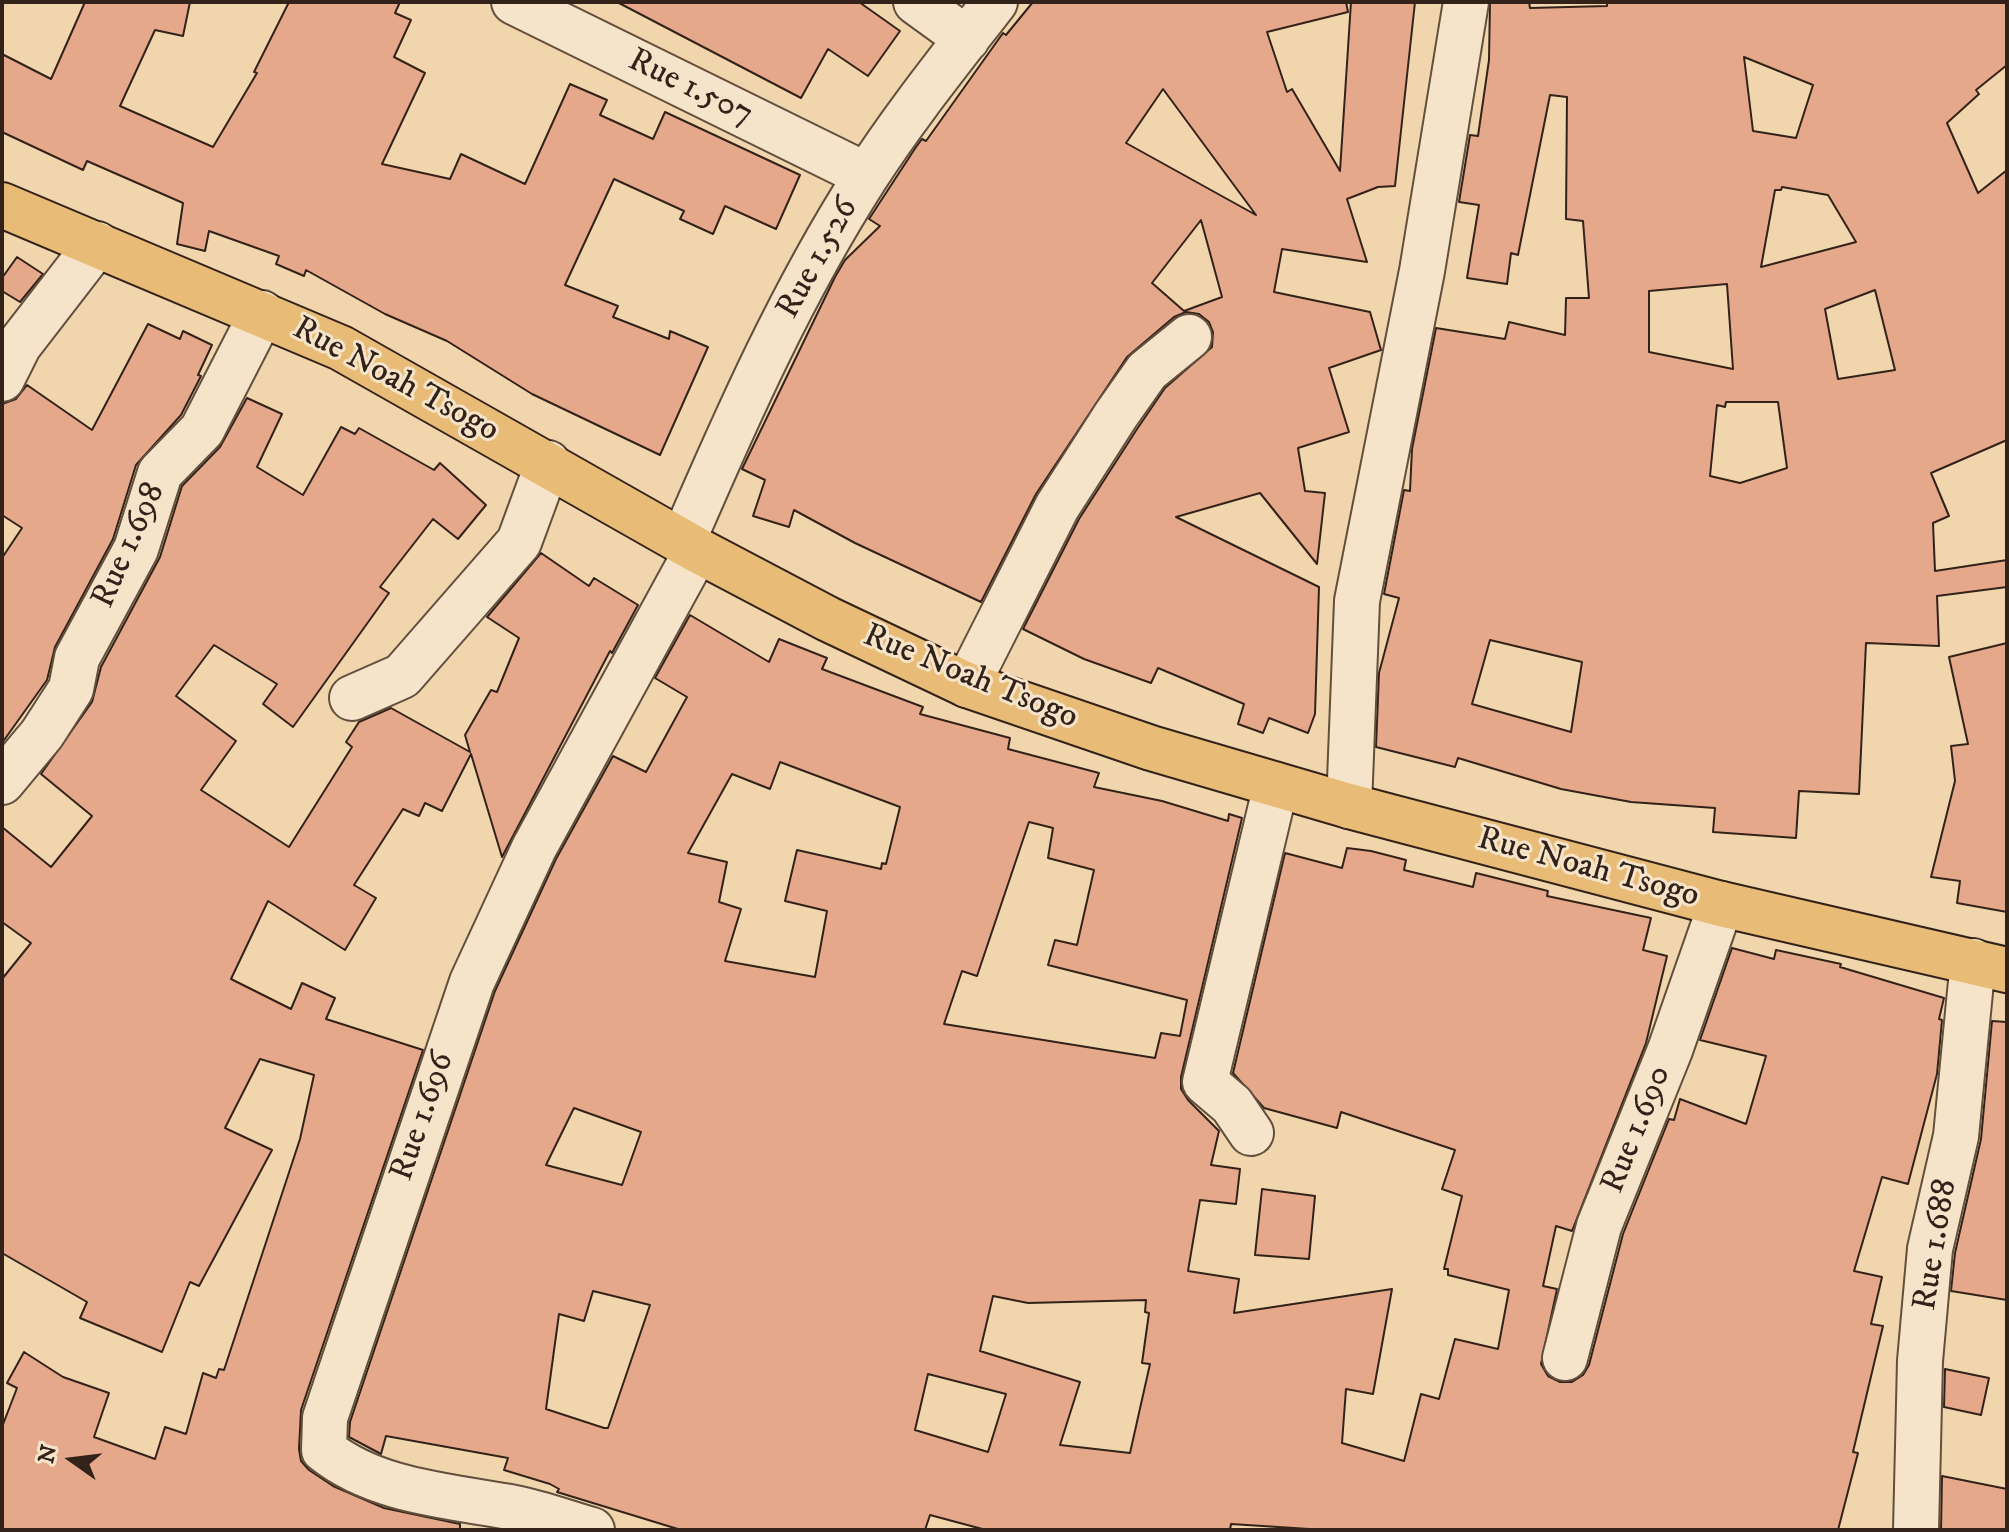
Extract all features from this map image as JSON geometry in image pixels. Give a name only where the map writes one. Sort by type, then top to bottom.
[{"type":"main road","name":"Rue Noah Tsogo","points":[[2,205],[341,348],[690,545],[828,619],[967,685],[1151,748],[1349,806],[1721,904],[1990,966]]},
{"type":"street","name":"Rue 1.507","points":[[514,2],[866,175]]},
{"type":"street","points":[[916,2],[967,39]]},
{"type":"street","name":"Rue 1.526","points":[[690,545],[744,402],[810,270],[866,175],[995,2]]},
{"type":"street","points":[[1349,806],[1357,601],[1422,271],[1466,2]]},
{"type":"street","points":[[2,379],[19,345],[97,244]]},
{"type":"street","name":"Rue 1.698","points":[[2,782],[42,734],[71,689],[77,658],[136,549],[160,473],[202,430],[262,313]]},
{"type":"street","points":[[967,685],[1057,507],[1107,428],[1147,371],[1189,337]]},
{"type":"street","points":[[352,698],[402,676],[519,542],[548,463]]},
{"type":"street","name":"Rue 1.696","points":[[592,1530],[519,1509],[386,1482],[342,1464],[324,1450],[325,1418],[472,982],[534,848],[690,545]]},
{"type":"street","points":[[1251,1133],[1232,1105],[1205,1082],[1276,785]]},
{"type":"street","name":"Rue 1.690","points":[[1565,1358],[1599,1226],[1670,1050],[1721,904]]},
{"type":"street","name":"Rue 1.688","points":[[1916,1530],[1920,1361],[1930,1249],[1990,966]]},
{"type":"building","points":[[85,2],[190,2],[183,36],[155,30],[120,106],[213,147],[257,73],[254,72],[289,2],[400,2],[395,13],[411,20],[394,57],[425,73],[382,164],[450,179],[461,154],[525,184],[570,84],[607,100],[600,115],[653,139],[665,112],[800,175],[776,229],[725,206],[713,234],[680,219],[684,211],[614,179],[565,285],[618,306],[613,317],[669,339],[670,331],[708,347],[660,455],[532,394],[447,341],[385,314],[306,270],[304,276],[276,264],[279,256],[209,231],[205,251],[177,244],[183,203],[87,161],[83,170],[2,132],[2,54],[51,79]]},
{"type":"building","points":[[617,2],[859,2],[900,31],[868,76],[828,49],[801,98]]},
{"type":"building","points":[[1033,2],[1346,2],[1348,12],[1267,32],[1287,92],[1292,89],[1340,171],[1351,2],[1415,2],[1395,186],[1378,187],[1347,199],[1367,262],[1282,249],[1274,292],[1370,312],[1381,350],[1329,368],[1349,432],[1298,448],[1305,491],[1325,493],[1317,564],[1260,493],[1176,517],[1319,587],[1315,714],[1308,733],[1269,718],[1263,733],[1238,724],[1244,704],[1158,668],[1151,683],[1084,659],[1023,629],[1079,519],[1137,429],[1165,388],[1212,347],[1213,332],[1209,322],[1199,314],[1186,312],[1174,317],[1127,357],[1036,494],[981,602],[855,543],[794,510],[789,527],[753,516],[765,480],[742,469],[835,277],[845,260],[880,226],[869,219],[916,147],[922,139],[926,141],[1003,33],[1006,35]],"holes":[[[1163,89],[1256,215],[1126,143]],[[1201,220],[1222,297],[1184,311],[1152,283]]]},
{"type":"building","points":[[1490,2],[1529,2],[1530,8],[1607,6],[1607,2],[2007,2],[2007,65],[1976,90],[1979,94],[1947,123],[1978,193],[2007,170],[2007,440],[1931,473],[1949,516],[1933,523],[1935,571],[2007,560],[2007,587],[1937,596],[1939,646],[1866,643],[1859,794],[1799,791],[1796,838],[1713,832],[1715,808],[1631,802],[1561,789],[1458,758],[1455,767],[1376,747],[1379,673],[1399,598],[1384,594],[1404,490],[1410,491],[1412,449],[1436,328],[1505,339],[1509,322],[1565,335],[1566,298],[1589,298],[1583,221],[1566,219],[1567,97],[1550,95],[1518,255],[1511,253],[1507,284],[1467,278],[1479,205],[1459,202],[1470,135],[1478,136],[1489,60]],"holes":[[[1744,57],[1813,85],[1796,138],[1753,131]],[[1782,187],[1828,195],[1856,242],[1761,267],[1775,190]],[[1727,284],[1733,369],[1649,352],[1649,291]],[[1875,290],[1895,370],[1838,379],[1825,309]],[[1726,402],[1778,402],[1787,468],[1740,483],[1710,476],[1717,405],[1725,407]],[[1490,640],[1582,662],[1571,732],[1472,704]]]},
{"type":"building","points":[[17,257],[43,274],[20,302],[2,291],[2,278]]},
{"type":"building","points":[[148,324],[180,339],[183,331],[212,345],[198,375],[201,376],[181,415],[136,465],[113,539],[55,647],[47,680],[2,743],[2,558],[22,528],[2,515],[2,404],[16,399],[27,385],[92,430]]},
{"type":"building","points":[[247,398],[282,414],[257,467],[303,495],[341,427],[355,434],[359,428],[434,470],[440,463],[486,505],[458,539],[433,519],[380,587],[389,593],[293,727],[263,704],[277,684],[214,645],[176,696],[236,741],[201,790],[289,847],[352,747],[346,742],[359,722],[391,708],[470,752],[465,735],[491,690],[497,692],[519,638],[487,617],[541,553],[589,586],[594,578],[638,605],[612,653],[610,651],[502,857],[471,754],[442,811],[425,803],[419,816],[403,809],[354,885],[376,898],[345,950],[268,901],[231,979],[291,1009],[302,983],[335,998],[326,1019],[423,1050],[301,1410],[299,1449],[301,1461],[309,1470],[333,1486],[384,1508],[460,1524],[460,1530],[2,1530],[2,1427],[17,1388],[7,1383],[24,1352],[63,1377],[109,1393],[94,1437],[155,1459],[165,1427],[186,1434],[203,1373],[216,1378],[219,1369],[224,1370],[300,1139],[314,1075],[260,1059],[225,1128],[272,1150],[199,1286],[190,1282],[162,1352],[80,1318],[87,1302],[2,1253],[2,979],[31,943],[2,922],[2,827],[51,867],[92,816],[41,774],[92,702],[101,667],[160,557],[182,486],[220,447]]},
{"type":"building","points":[[690,615],[769,662],[779,639],[827,658],[822,669],[923,707],[920,714],[1010,738],[1008,749],[1099,773],[1094,787],[1162,801],[1228,821],[1229,814],[1242,818],[1181,1077],[1181,1089],[1188,1100],[1219,1131],[1211,1165],[1240,1169],[1236,1204],[1200,1200],[1188,1271],[1239,1279],[1234,1313],[1392,1289],[1373,1394],[1346,1389],[1342,1443],[1404,1461],[1421,1394],[1439,1399],[1455,1339],[1498,1349],[1509,1290],[1448,1275],[1448,1269],[1444,1269],[1462,1196],[1442,1189],[1455,1150],[1341,1112],[1337,1128],[1264,1108],[1233,1073],[1285,853],[1342,868],[1347,848],[1371,851],[1406,860],[1404,870],[1473,887],[1476,873],[1548,891],[1547,896],[1651,918],[1643,950],[1667,956],[1646,1043],[1572,1231],[1556,1226],[1543,1286],[1557,1289],[1541,1364],[1548,1376],[1560,1382],[1572,1382],[1583,1375],[1589,1365],[1623,1234],[1669,1119],[1674,1120],[1680,1099],[1746,1124],[1766,1056],[1700,1040],[1732,948],[1774,959],[1776,950],[1841,964],[1840,967],[1944,998],[1939,1019],[1942,1020],[1937,1074],[1908,1184],[1882,1177],[1854,1271],[1882,1277],[1871,1324],[1883,1326],[1853,1452],[1858,1453],[1838,1530],[1325,1530],[1231,1524],[1230,1530],[986,1530],[930,1515],[925,1530],[681,1530],[557,1492],[559,1489],[550,1484],[504,1470],[508,1458],[386,1436],[381,1454],[349,1437],[350,1422],[495,991],[556,859],[613,756],[646,772],[687,697],[655,678]],"holes":[[[780,762],[900,807],[886,864],[882,863],[881,869],[797,850],[785,901],[827,911],[815,977],[725,961],[741,909],[719,902],[727,862],[688,853],[732,774],[770,789]],[[1029,822],[1053,828],[1048,858],[1094,870],[1077,945],[1055,940],[1048,965],[1187,1000],[1180,1036],[1161,1033],[1155,1058],[944,1024],[962,971],[977,976]],[[574,1108],[641,1132],[622,1185],[546,1165]],[[593,1291],[650,1305],[608,1428],[546,1409],[559,1314],[584,1321]],[[993,1296],[1028,1303],[1146,1300],[1145,1312],[1149,1313],[1142,1363],[1150,1364],[1130,1453],[1060,1445],[1080,1382],[980,1351]],[[928,1374],[1006,1394],[988,1452],[915,1430]]]},
{"type":"building","points":[[2007,643],[2007,912],[1957,903],[1960,881],[1931,877],[1955,781],[1951,746],[1968,744],[1949,657]]},
{"type":"building","points":[[1992,1021],[2007,1022],[2007,1300],[1951,1291],[1955,1253],[1981,1139]]},
{"type":"building","points":[[1262,1189],[1315,1196],[1309,1259],[1255,1255]]},
{"type":"building","points":[[1945,1369],[1989,1378],[1981,1415],[1944,1407]]},
{"type":"building","points":[[1942,1476],[2007,1489],[2007,1530],[1941,1530]]}]
